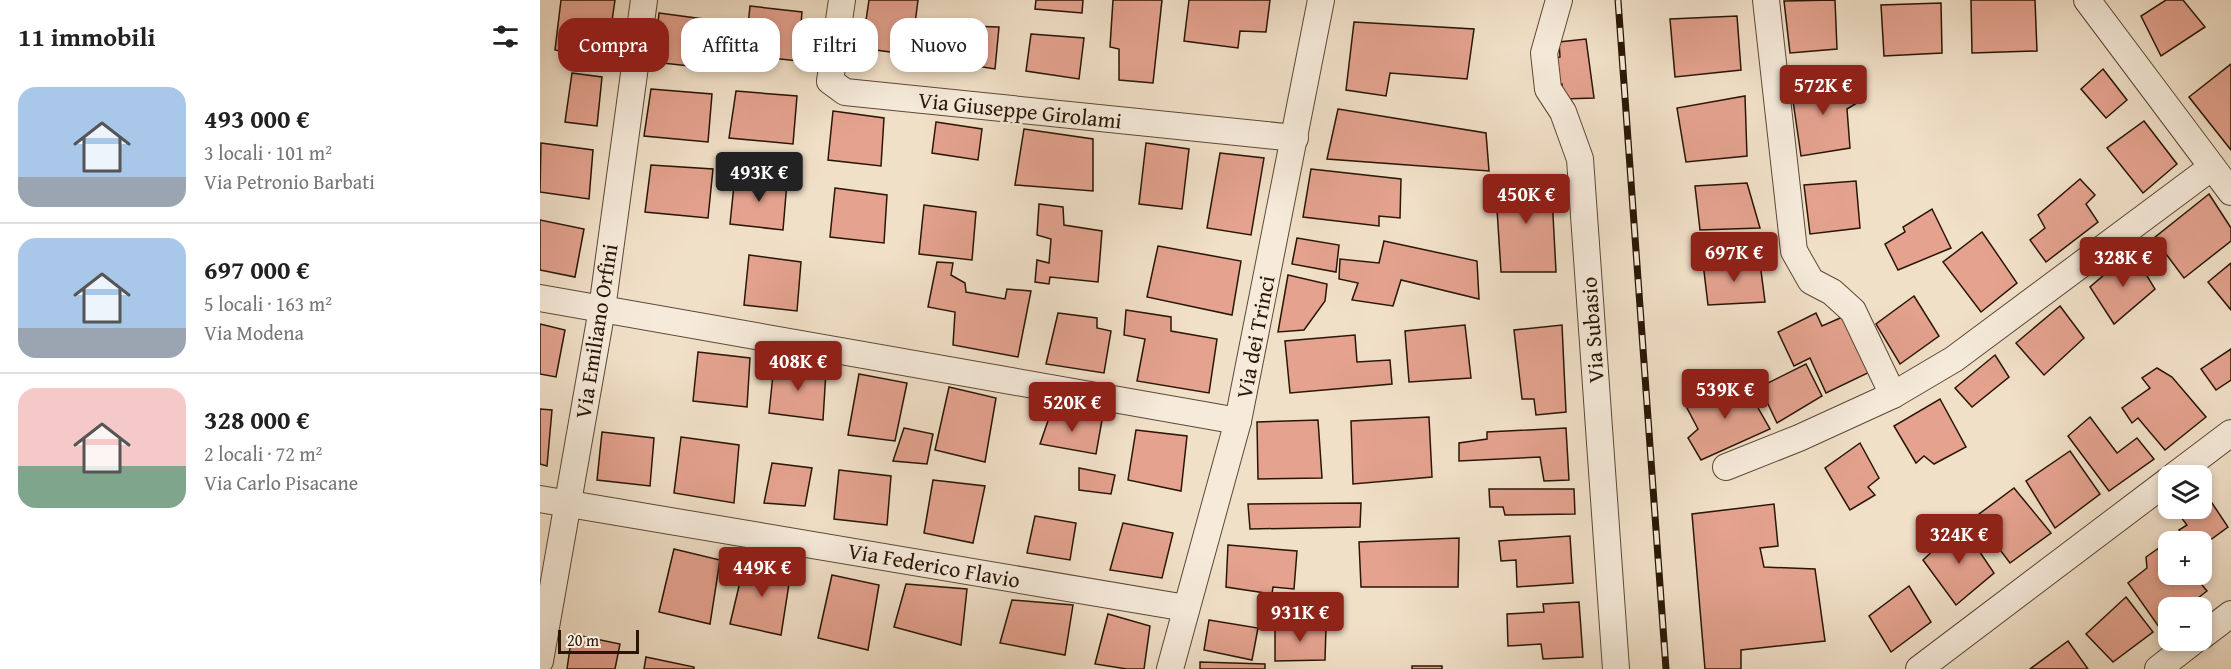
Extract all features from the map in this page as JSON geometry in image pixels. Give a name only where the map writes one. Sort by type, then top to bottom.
[{"type":"street","name":"Via Emiliano Orfini","points":[[540,661],[602,309],[644,0]]},
{"type":"street","name":"Via Giuseppe Girolami","points":[[842,0],[830,81],[845,92],[1295,138]]},
{"type":"street","name":"Via dei Trinci","points":[[1170,669],[1238,421],[1321,0]]},
{"type":"street","name":"Via Subasio","points":[[1559,0],[1544,53],[1548,89],[1563,112],[1580,159],[1616,669]]},
{"type":"street","points":[[1766,0],[1794,251],[1811,281],[1832,292],[1853,310],[1893,395]]},
{"type":"street","points":[[2087,0],[2231,192]]},
{"type":"street","points":[[1726,467],[1799,438],[1893,395],[1954,360],[2212,167]]},
{"type":"street","points":[[540,298],[1238,421]]},
{"type":"street","points":[[2189,465],[2231,433]]},
{"type":"street","points":[[1919,669],[2158,488]]},
{"type":"street","name":"Via Federico Flavio","points":[[540,499],[1186,608]]},
{"type":"street","points":[[2212,629],[2228,619]]},
{"type":"street","points":[[2158,669],[2181,651]]},
{"type":"building","points":[[561,0],[615,0],[612,18],[559,18]]},
{"type":"building","points":[[869,0],[918,0],[916,18],[890,18],[890,52],[878,50],[878,18],[866,18]]},
{"type":"building","points":[[1036,0],[1083,0],[1082,13],[1035,9]]},
{"type":"building","points":[[1113,0],[1162,0],[1153,83],[1119,80],[1119,49],[1110,47]]},
{"type":"building","points":[[1189,0],[1270,0],[1266,32],[1240,31],[1238,48],[1184,41]]},
{"type":"building","points":[[1835,0],[1837,49],[1790,53],[1784,1]]},
{"type":"building","points":[[1971,0],[2035,0],[2037,51],[1972,53]]},
{"type":"building","points":[[2166,0],[2183,0],[2205,27],[2161,56],[2141,16]]},
{"type":"building","points":[[1941,3],[1942,53],[1884,56],[1881,5]]},
{"type":"building","points":[[750,6],[802,12],[802,18],[792,18],[792,60],[780,59],[780,18],[749,18]]},
{"type":"building","points":[[659,13],[696,18],[681,18],[681,65],[669,64],[669,18],[658,18]]},
{"type":"building","points":[[1737,16],[1741,70],[1675,77],[1670,19]]},
{"type":"building","points":[[1354,22],[1474,29],[1467,79],[1390,73],[1386,96],[1346,90]]},
{"type":"building","points":[[558,25],[558,51],[555,50]]},
{"type":"building","points":[[988,27],[999,27],[995,69],[988,68]]},
{"type":"building","points":[[1031,34],[1084,38],[1079,79],[1026,71]]},
{"type":"building","points":[[1586,39],[1594,98],[1563,99],[1562,84],[1553,84],[1552,59],[1560,57],[1559,42]]},
{"type":"building","points":[[2231,64],[2231,150],[2189,97]]},
{"type":"building","points":[[2103,69],[2127,100],[2106,118],[2081,89]]},
{"type":"building","points":[[572,73],[602,77],[597,126],[565,122]]},
{"type":"building","points":[[1851,79],[1857,103],[1847,109],[1850,148],[1801,156],[1791,87]]},
{"type":"building","points":[[651,89],[712,94],[708,142],[644,136]]},
{"type":"building","points":[[736,91],[797,96],[793,144],[729,138]]},
{"type":"building","points":[[1745,96],[1747,156],[1686,162],[1677,108]]},
{"type":"building","points":[[1338,109],[1486,133],[1489,171],[1327,159]]},
{"type":"building","points":[[833,111],[884,118],[881,166],[828,160]]},
{"type":"building","points":[[2144,121],[2177,164],[2143,193],[2107,148]]},
{"type":"building","points":[[936,122],[982,129],[978,160],[932,153]]},
{"type":"building","points":[[1024,129],[1093,139],[1093,191],[1015,185]]},
{"type":"building","points":[[541,143],[593,150],[589,199],[540,192]]},
{"type":"building","points":[[1146,143],[1189,149],[1182,209],[1139,204]]},
{"type":"building","points":[[1220,153],[1264,158],[1251,235],[1207,228]]},
{"type":"building","points":[[651,165],[713,169],[708,218],[645,212]]},
{"type":"building","points":[[1311,169],[1401,179],[1400,218],[1379,216],[1379,226],[1303,217]]},
{"type":"building","points":[[735,175],[787,182],[783,230],[730,224]]},
{"type":"building","points":[[1551,177],[1556,272],[1501,272],[1495,178]]},
{"type":"building","points":[[2080,179],[2095,195],[2086,204],[2098,222],[2046,262],[2030,240],[2045,228],[2038,215]]},
{"type":"building","points":[[1856,181],[1860,228],[1810,234],[1804,185]]},
{"type":"building","points":[[1747,183],[1760,228],[1700,230],[1695,186]]},
{"type":"building","points":[[835,188],[887,195],[884,243],[830,237]]},
{"type":"building","points":[[2209,194],[2231,228],[2231,241],[2184,278],[2154,238]]},
{"type":"building","points":[[1039,204],[1063,207],[1064,225],[1102,231],[1098,282],[1050,277],[1049,284],[1035,282],[1037,260],[1049,263],[1051,239],[1037,235]]},
{"type":"building","points":[[924,205],[976,212],[972,260],[919,254]]},
{"type":"building","points":[[1932,209],[1951,248],[1898,270],[1885,244],[1905,232],[1903,227]]},
{"type":"building","points":[[540,220],[584,229],[575,277],[540,270]]},
{"type":"building","points":[[1982,232],[2017,283],[1981,312],[1943,262]]},
{"type":"building","points":[[1297,238],[1339,245],[1336,272],[1292,264]]},
{"type":"building","points":[[1384,241],[1477,261],[1479,299],[1401,280],[1393,306],[1352,300],[1358,283],[1339,279],[1340,259],[1379,263]]},
{"type":"building","points":[[1158,246],[1241,261],[1232,315],[1147,297]]},
{"type":"building","points":[[2132,251],[2155,289],[2114,324],[2090,287]]},
{"type":"building","points":[[749,255],[801,262],[797,311],[744,305]]},
{"type":"building","points":[[937,262],[953,263],[951,275],[965,283],[966,292],[1005,299],[1007,289],[1031,291],[1018,357],[953,345],[955,312],[928,307]]},
{"type":"building","points":[[1703,263],[1760,263],[1765,302],[1708,305]]},
{"type":"building","points":[[2231,263],[2231,310],[2208,282]]},
{"type":"building","points":[[1288,275],[1327,284],[1325,301],[1304,330],[1278,332]]},
{"type":"building","points":[[1914,296],[1939,336],[1900,364],[1876,324]]},
{"type":"building","points":[[2060,306],[2084,338],[2044,375],[2016,343]]},
{"type":"building","points":[[1126,310],[1171,317],[1171,331],[1217,339],[1209,393],[1137,381],[1145,339],[1124,335]]},
{"type":"building","points":[[1058,313],[1097,318],[1097,328],[1111,331],[1104,373],[1046,364]]},
{"type":"building","points":[[1816,313],[1822,326],[1847,315],[1874,370],[1826,393],[1810,358],[1794,366],[1778,332]]},
{"type":"building","points":[[540,324],[565,330],[556,377],[540,374]]},
{"type":"building","points":[[1465,325],[1471,378],[1409,382],[1405,331]]},
{"type":"building","points":[[1562,325],[1566,412],[1536,415],[1534,399],[1522,399],[1514,330]]},
{"type":"building","points":[[1355,335],[1357,362],[1390,360],[1392,384],[1290,393],[1285,341]]},
{"type":"building","points":[[2231,349],[2231,380],[2216,390],[2201,369]]},
{"type":"building","points":[[698,352],[750,358],[747,407],[693,401]]},
{"type":"building","points":[[1995,355],[2009,377],[1972,407],[1955,388]]},
{"type":"building","points":[[1806,364],[1822,396],[1777,423],[1760,387]]},
{"type":"building","points":[[774,365],[826,371],[823,420],[769,413]]},
{"type":"building","points":[[2157,368],[2172,377],[2206,417],[2165,450],[2138,418],[2132,423],[2122,408],[2150,388],[2142,378]]},
{"type":"building","points":[[859,374],[907,383],[895,441],[848,435]]},
{"type":"building","points":[[1741,378],[1770,429],[1701,460],[1688,438],[1698,429],[1687,408]]},
{"type":"building","points":[[949,387],[996,398],[985,462],[935,450]]},
{"type":"building","points":[[1940,399],[1966,447],[1934,464],[1924,456],[1916,463],[1894,426]]},
{"type":"building","points":[[540,409],[552,410],[547,466],[540,464]]},
{"type":"building","points":[[1051,412],[1102,420],[1096,454],[1040,444]]},
{"type":"building","points":[[1429,417],[1432,477],[1353,484],[1351,421]]},
{"type":"building","points":[[2090,417],[2117,453],[2137,438],[2154,459],[2109,491],[2068,436]]},
{"type":"building","points":[[1318,420],[1322,478],[1258,479],[1257,422]]},
{"type":"building","points":[[904,428],[933,434],[927,464],[893,461]]},
{"type":"building","points":[[1566,428],[1569,480],[1544,481],[1540,457],[1459,461],[1459,443],[1487,439],[1487,432]]},
{"type":"building","points":[[1136,430],[1187,436],[1181,491],[1128,480]]},
{"type":"building","points":[[602,432],[654,438],[650,486],[597,480]]},
{"type":"building","points":[[681,437],[739,445],[734,503],[674,493]]},
{"type":"building","points":[[1860,443],[1879,478],[1868,487],[1875,495],[1850,510],[1825,468]]},
{"type":"building","points":[[2070,451],[2100,494],[2055,528],[2026,481]]},
{"type":"building","points":[[772,463],[812,468],[805,506],[764,503]]},
{"type":"building","points":[[1079,468],[1115,475],[1111,494],[1079,490]]},
{"type":"building","points":[[839,470],[891,476],[887,525],[834,519]]},
{"type":"building","points":[[933,480],[985,486],[973,543],[924,533]]},
{"type":"building","points":[[2014,488],[2051,533],[2010,563],[1975,517]]},
{"type":"building","points":[[1489,489],[1574,489],[1575,514],[1505,515],[1503,507],[1490,507]]},
{"type":"building","points":[[1361,503],[1360,527],[1250,529],[1248,504]]},
{"type":"building","points":[[2212,503],[2228,527],[2212,539],[2212,531],[2180,531],[2187,525],[2182,519],[2212,519]]},
{"type":"building","points":[[1774,504],[1778,546],[1760,548],[1764,567],[1815,569],[1825,641],[1741,650],[1741,669],[1705,669],[1692,514]]},
{"type":"building","points":[[1035,516],[1076,523],[1070,560],[1027,553]]},
{"type":"building","points":[[1123,523],[1173,533],[1162,578],[1110,570]]},
{"type":"building","points":[[1961,524],[1994,573],[1956,605],[1923,560]]},
{"type":"building","points":[[1570,536],[1573,583],[1517,587],[1516,560],[1501,561],[1499,541]]},
{"type":"building","points":[[1459,538],[1458,587],[1361,587],[1359,542]]},
{"type":"building","points":[[1228,545],[1297,551],[1294,589],[1273,587],[1272,594],[1226,587]]},
{"type":"building","points":[[674,549],[720,560],[710,624],[659,612]]},
{"type":"building","points":[[2158,549],[2158,585],[2202,585],[2207,591],[2199,597],[2158,597],[2158,626],[2128,583],[2147,568],[2146,557]]},
{"type":"building","points":[[745,561],[791,571],[781,635],[730,624]]},
{"type":"building","points":[[832,575],[879,585],[868,650],[818,638]]},
{"type":"building","points":[[906,584],[967,589],[961,645],[894,627]]},
{"type":"building","points":[[1909,586],[1931,622],[1891,652],[1869,616]]},
{"type":"building","points":[[2126,597],[2153,632],[2113,662],[2086,634]]},
{"type":"building","points":[[1012,600],[1073,605],[1065,655],[1000,643]]},
{"type":"building","points":[[1579,602],[1583,657],[1543,659],[1541,644],[1508,646],[1507,614],[1544,612],[1543,604]]},
{"type":"building","points":[[1108,614],[1150,626],[1144,669],[1095,664]]},
{"type":"building","points":[[1209,620],[1258,628],[1252,660],[1204,650]]},
{"type":"building","points":[[1275,623],[1326,627],[1325,660],[1275,661]]},
{"type":"building","points":[[572,634],[620,644],[615,669],[567,669]]},
{"type":"building","points":[[2068,641],[2088,669],[2030,669]]},
{"type":"building","points":[[646,657],[694,667],[694,669],[644,669]]},
{"type":"building","points":[[1200,662],[1265,664],[1265,669],[1200,669]]},
{"type":"building","points":[[1412,666],[1442,666],[1442,669],[1412,669]]},
{"type":"railway","points":[[1618,0],[1666,669]]}]
